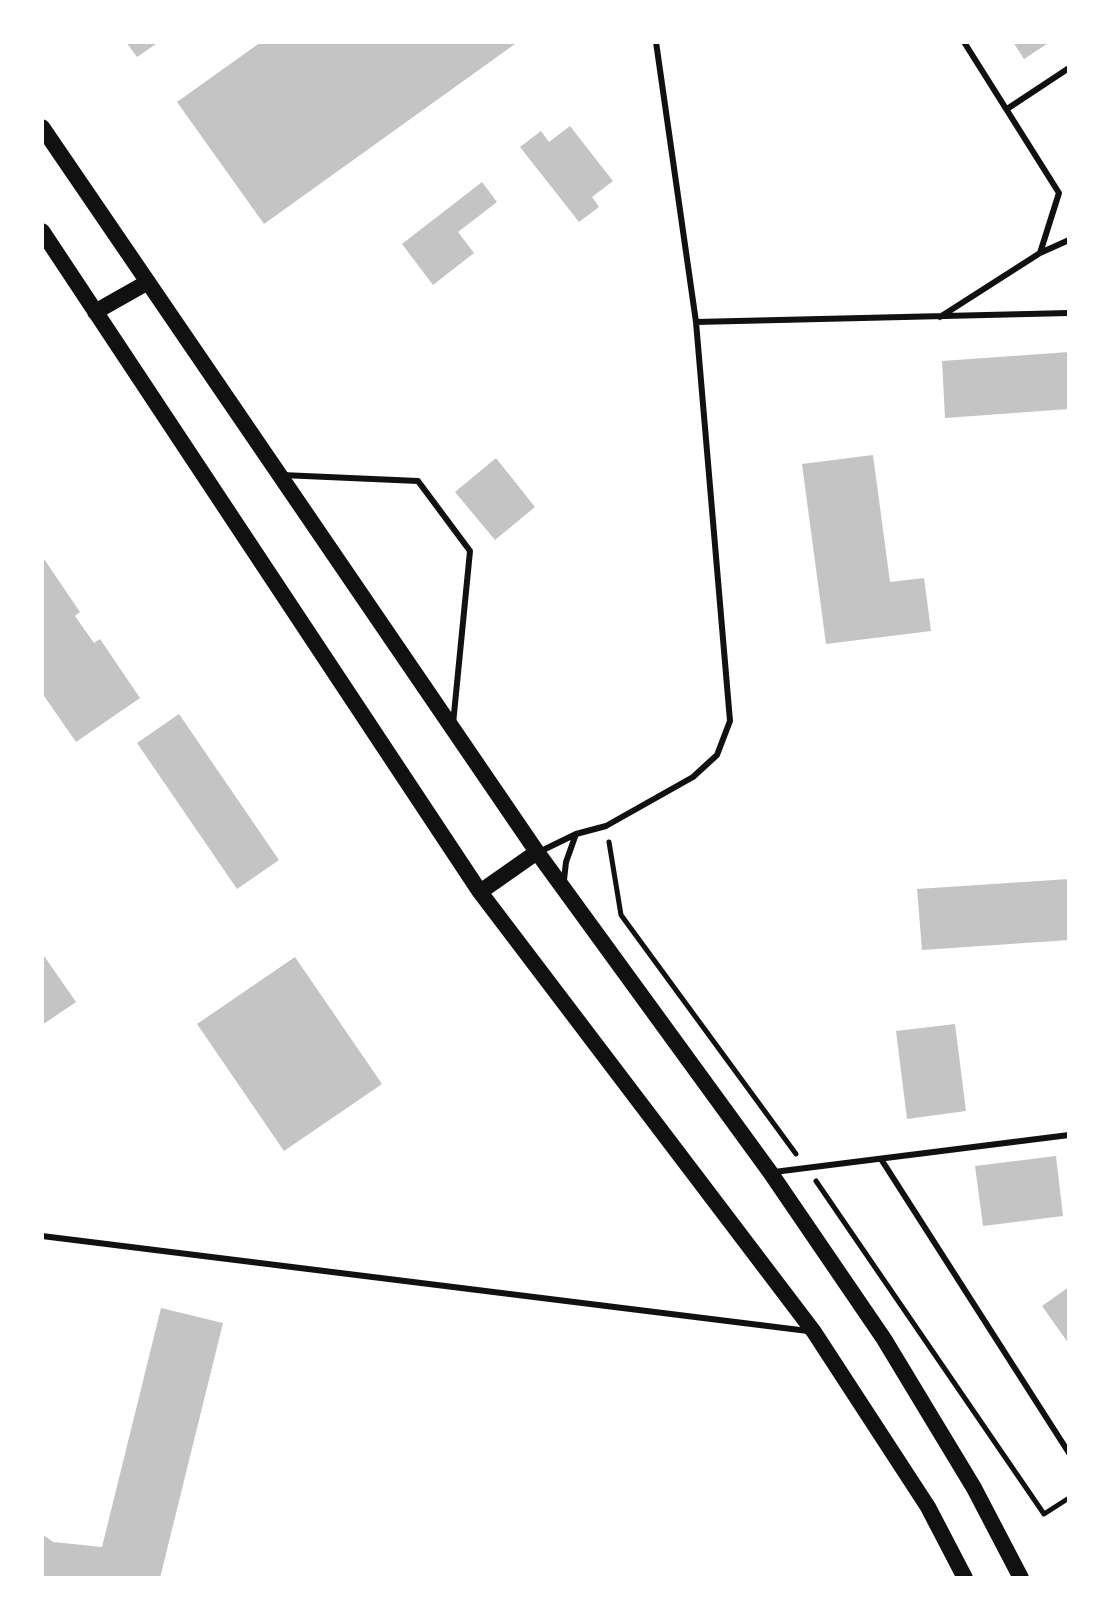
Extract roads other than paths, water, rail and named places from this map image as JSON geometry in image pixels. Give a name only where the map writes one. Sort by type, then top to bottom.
[{"type":"main road","points":[[42,127],[537,852],[770,1172],[884,1339],[974,1488],[1021,1578]]},
{"type":"main road","points":[[42,231],[480,892],[814,1332],[928,1507],[965,1578]]},
{"type":"main road","points":[[95,312],[148,282]]},
{"type":"main road","points":[[480,892],[537,852]]},
{"type":"lane","points":[[537,852],[576,834],[606,826],[693,777],[717,755],[730,721],[696,322],[656,42]]},
{"type":"lane","points":[[964,42],[1059,193],[1040,253]]},
{"type":"lane","points":[[1007,109],[1069,68]]},
{"type":"lane","points":[[938,317],[1040,253],[1069,240]]},
{"type":"lane","points":[[696,322],[1069,313]]},
{"type":"lane","points":[[279,475],[418,481],[470,551],[452,727]]},
{"type":"lane","points":[[563,889],[566,862],[576,834]]},
{"type":"lane","points":[[770,1172],[1069,1135]]},
{"type":"lane","points":[[881,1159],[1069,1453]]},
{"type":"lane","points":[[42,1236],[814,1332]]}]
